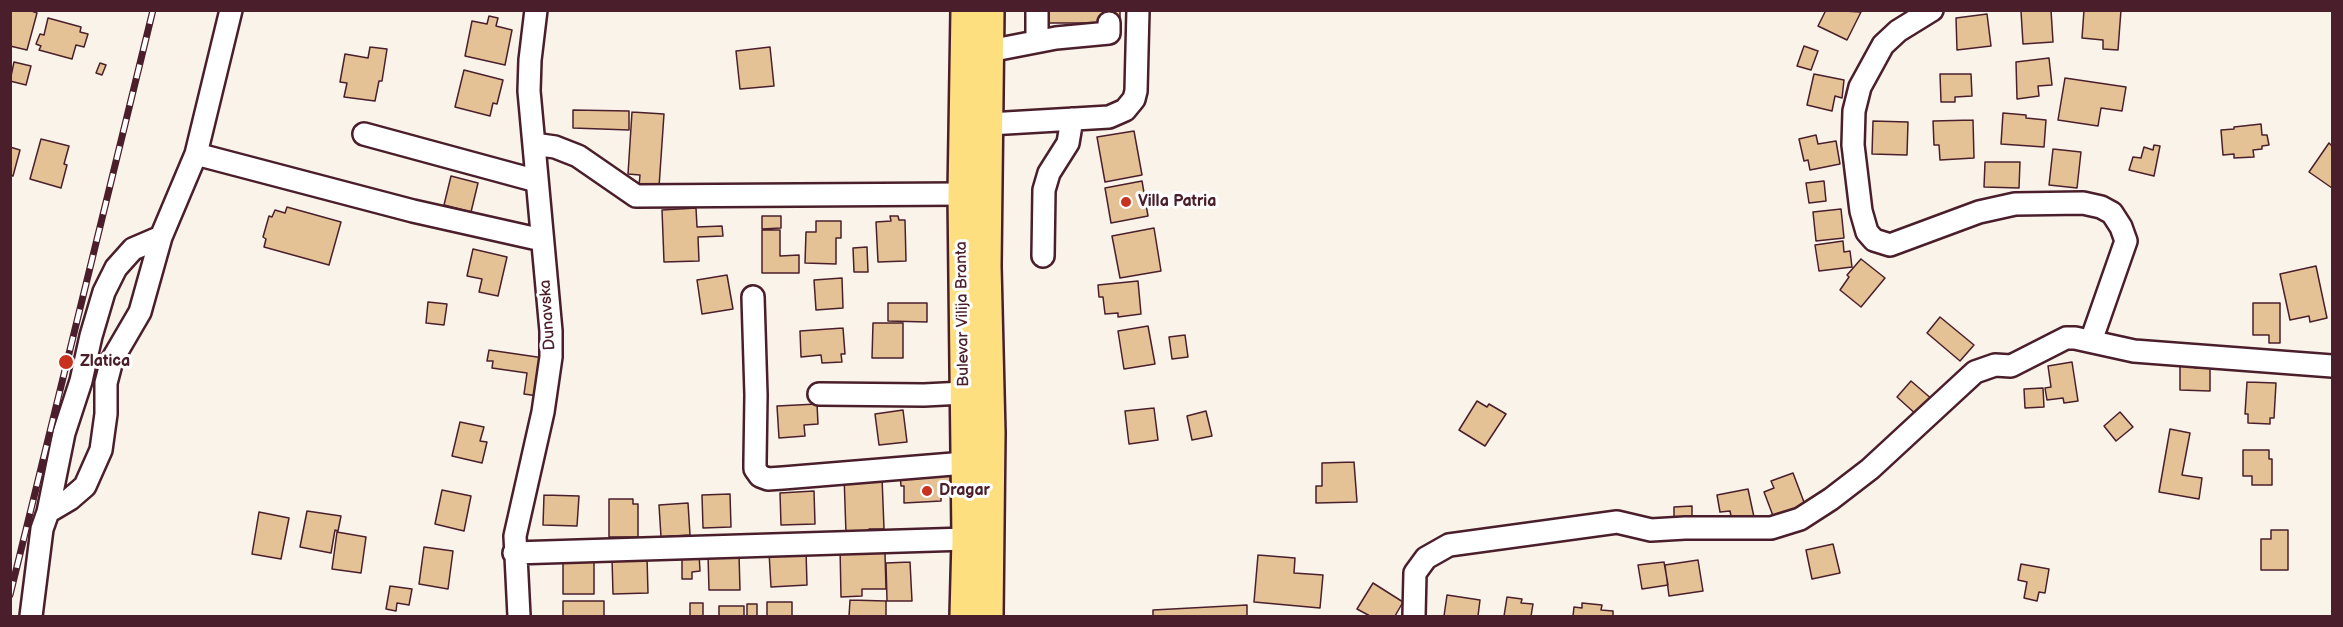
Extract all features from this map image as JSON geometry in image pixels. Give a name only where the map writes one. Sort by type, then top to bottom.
[{"type":"main road","name":"Bulevar Vilija Branta","points":[[964,616],[966,539],[962,194],[965,10]]},
{"type":"main road","name":"Bulevar Vilija Branta","points":[[989,616],[991,433],[987,266],[990,10]]},
{"type":"street","points":[[48,512],[70,499],[85,486],[101,450],[106,414],[106,383],[111,360],[140,312],[161,237],[196,154],[231,10]]},
{"type":"street","name":"Dunavska","points":[[519,616],[514,553],[515,536],[543,411],[551,357],[551,331],[529,91],[536,10]]},
{"type":"street","points":[[1037,10],[1037,41]]},
{"type":"street","points":[[988,124],[1109,117],[1125,110],[1134,99],[1136,91],[1138,10]]},
{"type":"street","points":[[1932,10],[1882,45],[1860,87],[1854,111],[1853,145],[1867,232],[1874,240],[1890,245],[1980,212],[2015,204],[2083,203],[2101,207],[2112,213],[2126,241],[2091,341]]},
{"type":"street","points":[[989,51],[1037,41],[1109,33],[1109,23]]},
{"type":"street","points":[[1043,256],[1044,190],[1049,173],[1068,143],[1072,120]]},
{"type":"street","points":[[364,134],[537,181]]},
{"type":"street","points":[[534,144],[555,147],[578,156],[636,196],[962,194]]},
{"type":"street","points":[[196,154],[413,211],[542,240]]},
{"type":"street","points":[[31,616],[42,529],[48,512],[64,434],[81,381],[90,336],[104,292],[116,268],[133,249],[161,237]]},
{"type":"street","points":[[753,297],[756,395],[755,469],[760,476],[768,479],[965,463]]},
{"type":"street","points":[[1414,616],[1415,573],[1426,558],[1449,545],[1617,522],[1651,530],[1771,528],[1800,519],[1870,469],[1976,372],[1995,365],[2011,366],[2066,338],[2134,351],[2332,366]]},
{"type":"street","points":[[819,394],[964,393]]},
{"type":"street","points":[[514,553],[966,539]]},
{"type":"building","points":[[10,10],[29,10],[37,13],[27,50],[10,46]]},
{"type":"building","points":[[1039,10],[1120,10],[1120,23],[1039,23]]},
{"type":"building","points":[[1826,10],[1861,12],[1847,40],[1818,26]]},
{"type":"building","points":[[2051,10],[2053,42],[2023,44],[2021,11]]},
{"type":"building","points":[[2084,10],[2121,10],[2118,50],[2103,49],[2103,40],[2082,38]]},
{"type":"building","points":[[1987,14],[1991,46],[1957,50],[1956,18]]},
{"type":"building","points":[[489,16],[498,18],[496,26],[512,30],[505,65],[465,56],[472,21],[487,24]]},
{"type":"building","points":[[48,18],[81,27],[80,32],[88,34],[84,47],[76,45],[72,59],[39,50],[41,46],[36,44],[40,34],[44,35]]},
{"type":"building","points":[[1804,46],[1818,51],[1811,70],[1797,66]]},
{"type":"building","points":[[370,47],[387,49],[382,81],[379,81],[375,101],[344,97],[347,83],[340,82],[345,54],[368,58]]},
{"type":"building","points":[[770,47],[774,86],[740,89],[736,51]]},
{"type":"building","points":[[2049,58],[2052,85],[2038,86],[2039,96],[2017,99],[2016,62]]},
{"type":"building","points":[[14,62],[31,66],[26,85],[10,81]]},
{"type":"building","points":[[100,63],[106,65],[102,75],[96,73]]},
{"type":"building","points":[[464,70],[503,80],[497,104],[493,103],[490,116],[455,107]]},
{"type":"building","points":[[1814,74],[1844,80],[1842,98],[1835,96],[1832,111],[1807,105]]},
{"type":"building","points":[[1940,74],[1971,74],[1972,96],[1955,97],[1955,102],[1941,102]]},
{"type":"building","points":[[2065,78],[2126,87],[2122,111],[2101,108],[2098,126],[2058,120]]},
{"type":"building","points":[[573,110],[629,111],[629,130],[573,128]]},
{"type":"building","points":[[632,112],[664,114],[659,187],[639,186],[640,175],[628,174]]},
{"type":"building","points":[[2003,113],[2046,120],[2044,147],[2001,144]]},
{"type":"building","points":[[1973,120],[1974,158],[1940,160],[1939,145],[1934,145],[1933,121]]},
{"type":"building","points":[[1873,121],[1908,122],[1907,155],[1872,154]]},
{"type":"building","points":[[2261,124],[2262,135],[2267,135],[2269,145],[2253,150],[2254,157],[2234,158],[2234,154],[2223,155],[2221,130]]},
{"type":"building","points":[[1134,131],[1142,175],[1105,182],[1097,137]]},
{"type":"building","points":[[1816,135],[1818,144],[1836,141],[1840,164],[1810,170],[1808,160],[1804,161],[1799,139]]},
{"type":"building","points":[[41,139],[69,146],[61,188],[30,179]]},
{"type":"building","points":[[2329,143],[2332,146],[2332,188],[2309,172]]},
{"type":"building","points":[[2154,145],[2160,146],[2154,176],[2129,170],[2133,157],[2141,158],[2144,147],[2153,150]]},
{"type":"building","points":[[10,147],[20,150],[13,176],[10,175]]},
{"type":"building","points":[[2053,149],[2081,152],[2077,188],[2049,185]]},
{"type":"building","points":[[1985,162],[2020,162],[2019,188],[1984,187]]},
{"type":"building","points":[[451,176],[478,183],[471,212],[444,205]]},
{"type":"building","name":"Villa Patria","points":[[1142,181],[1148,216],[1111,223],[1105,188]]},
{"type":"building","points":[[1824,181],[1826,201],[1809,203],[1806,183]]},
{"type":"building","points":[[287,207],[341,222],[329,265],[264,247],[266,239],[263,237],[269,216],[272,217],[275,210],[285,213]]},
{"type":"building","points":[[696,208],[697,227],[722,226],[723,236],[698,237],[699,261],[664,262],[662,210]]},
{"type":"building","points":[[1841,209],[1844,238],[1816,241],[1813,212]]},
{"type":"building","points":[[762,216],[781,216],[781,228],[762,229]]},
{"type":"building","points":[[890,216],[898,216],[899,220],[905,220],[906,261],[878,262],[876,222],[891,221]]},
{"type":"building","points":[[816,221],[841,221],[841,238],[836,238],[836,264],[805,263],[806,232],[816,232]]},
{"type":"building","points":[[1154,228],[1161,271],[1120,278],[1112,236]]},
{"type":"building","points":[[762,230],[780,230],[780,256],[799,255],[799,273],[762,273]]},
{"type":"building","points":[[1843,241],[1844,252],[1850,251],[1852,267],[1819,271],[1815,245]]},
{"type":"building","points":[[867,247],[868,272],[854,272],[853,248]]},
{"type":"building","points":[[473,249],[507,257],[498,296],[479,292],[482,279],[467,276]]},
{"type":"building","points":[[1861,259],[1885,278],[1861,307],[1840,290],[1849,277],[1847,275]]},
{"type":"building","points":[[2316,266],[2327,318],[2310,322],[2309,316],[2290,320],[2280,274]]},
{"type":"building","points":[[727,275],[733,309],[702,314],[697,280]]},
{"type":"building","points":[[842,278],[843,308],[816,310],[814,280]]},
{"type":"building","points":[[1138,281],[1141,314],[1118,317],[1118,313],[1105,314],[1103,297],[1099,297],[1098,285]]},
{"type":"building","points":[[428,302],[447,304],[444,325],[426,323]]},
{"type":"building","points":[[888,303],[927,303],[927,322],[888,321]]},
{"type":"building","points":[[2253,303],[2280,303],[2280,343],[2269,343],[2269,335],[2253,335]]},
{"type":"building","points":[[1940,317],[1974,345],[1960,361],[1927,333]]},
{"type":"building","points":[[873,323],[903,323],[903,358],[872,358]]},
{"type":"building","points":[[1148,326],[1155,364],[1124,369],[1118,331]]},
{"type":"building","points":[[843,328],[845,354],[841,354],[842,362],[822,363],[821,355],[801,357],[800,331]]},
{"type":"building","points":[[1185,335],[1188,357],[1172,359],[1169,337]]},
{"type":"building","points":[[489,350],[544,358],[538,396],[524,394],[527,373],[492,368],[493,361],[487,361]]},
{"type":"building","points":[[2072,362],[2078,401],[2064,403],[2063,398],[2047,400],[2045,388],[2051,387],[2048,366]]},
{"type":"building","points":[[2180,364],[2195,364],[2195,368],[2210,368],[2210,391],[2180,390]]},
{"type":"building","points":[[1911,381],[1933,400],[1918,416],[1897,397]]},
{"type":"building","points":[[2247,382],[2276,383],[2274,418],[2270,418],[2270,424],[2248,423],[2248,414],[2245,414]]},
{"type":"building","points":[[2043,388],[2044,407],[2025,408],[2024,389]]},
{"type":"building","points":[[1477,401],[1487,407],[1489,404],[1506,414],[1485,446],[1459,430]]},
{"type":"building","points":[[817,404],[818,424],[804,425],[805,436],[779,438],[777,406]]},
{"type":"building","points":[[1154,408],[1158,440],[1129,444],[1125,411]]},
{"type":"building","points":[[903,410],[907,442],[879,445],[875,414]]},
{"type":"building","points":[[1206,411],[1212,436],[1192,440],[1187,416]]},
{"type":"building","points":[[2120,412],[2133,427],[2116,441],[2104,426]]},
{"type":"building","points":[[460,422],[484,427],[480,441],[487,442],[482,463],[452,456]]},
{"type":"building","points":[[2170,429],[2190,433],[2182,475],[2202,478],[2199,499],[2159,492]]},
{"type":"building","points":[[2243,450],[2269,450],[2269,459],[2272,459],[2272,485],[2252,485],[2252,476],[2243,476]]},
{"type":"building","points":[[1354,462],[1357,502],[1316,503],[1316,486],[1322,486],[1322,463]]},
{"type":"building","name":"Dragar","points":[[950,471],[951,496],[941,496],[941,501],[904,503],[904,486],[901,486],[900,474]]},
{"type":"building","points":[[1793,473],[1807,510],[1775,521],[1764,492],[1774,488],[1771,481]]},
{"type":"building","points":[[844,475],[882,477],[884,529],[869,529],[869,533],[846,534]]},
{"type":"building","points":[[1748,489],[1754,517],[1732,521],[1730,511],[1720,512],[1717,495]]},
{"type":"building","points":[[442,490],[471,496],[464,531],[435,524]]},
{"type":"building","points":[[814,491],[815,524],[781,525],[780,493]]},
{"type":"building","points":[[730,494],[731,527],[703,528],[702,495]]},
{"type":"building","points":[[544,495],[579,496],[577,526],[543,525]]},
{"type":"building","points":[[609,499],[633,499],[633,504],[638,504],[638,537],[609,537]]},
{"type":"building","points":[[688,503],[690,535],[661,537],[659,505]]},
{"type":"building","points":[[1692,506],[1692,521],[1674,522],[1674,507]]},
{"type":"building","points":[[307,511],[341,516],[338,531],[335,530],[331,553],[300,547]]},
{"type":"building","points":[[259,512],[289,518],[281,559],[252,554]]},
{"type":"building","points":[[2271,530],[2288,530],[2288,570],[2261,570],[2261,539],[2271,539]]},
{"type":"building","points":[[337,532],[366,537],[361,573],[332,569]]},
{"type":"building","points":[[1833,544],[1840,573],[1812,579],[1806,550]]},
{"type":"building","points":[[424,547],[453,551],[448,589],[419,584]]},
{"type":"building","points":[[840,547],[861,547],[861,553],[885,553],[886,589],[862,589],[862,596],[841,597]]},
{"type":"building","points":[[806,550],[807,585],[771,587],[769,552]]},
{"type":"building","points":[[682,554],[699,554],[700,571],[692,572],[692,579],[682,579]]},
{"type":"building","points":[[739,554],[740,590],[709,590],[708,555]]},
{"type":"building","points":[[1258,555],[1295,558],[1294,573],[1323,575],[1320,608],[1254,602]]},
{"type":"building","points":[[647,557],[648,593],[613,594],[612,558]]},
{"type":"building","points":[[563,560],[594,560],[594,594],[563,594]]},
{"type":"building","points":[[1698,560],[1703,591],[1669,596],[1665,565]]},
{"type":"building","points":[[910,562],[912,601],[887,601],[886,563]]},
{"type":"building","points":[[1664,562],[1668,585],[1642,589],[1638,565]]},
{"type":"building","points":[[2021,564],[2049,569],[2045,593],[2039,592],[2037,601],[2024,598],[2027,582],[2018,580]]},
{"type":"building","points":[[1373,583],[1403,602],[1395,616],[1370,616],[1357,609]]},
{"type":"building","points":[[390,586],[412,589],[409,605],[397,603],[396,611],[386,609]]},
{"type":"building","points":[[1447,595],[1480,600],[1478,616],[1444,616]]},
{"type":"building","points":[[1507,597],[1522,599],[1521,603],[1533,604],[1531,616],[1504,616]]},
{"type":"building","points":[[850,600],[886,601],[886,616],[849,616]]},
{"type":"building","points":[[563,601],[604,601],[604,616],[563,616]]},
{"type":"building","points":[[767,602],[792,602],[792,616],[767,616]]},
{"type":"building","points":[[690,603],[703,603],[703,616],[690,616]]},
{"type":"building","points":[[1582,603],[1602,605],[1601,610],[1613,611],[1613,616],[1573,616],[1574,607],[1582,608]]},
{"type":"building","points":[[747,604],[757,604],[757,616],[747,616]]},
{"type":"building","points":[[1247,605],[1247,616],[1153,616],[1153,610]]},
{"type":"building","points":[[719,606],[744,606],[744,616],[719,616]]},
{"type":"railway","points":[[10,595],[153,10]]},
{"type":"place","name":"Villa Patria","points":[[1126,202]]},
{"type":"place","name":"Zlatica","points":[[66,362]]},
{"type":"place","name":"Dragar","points":[[927,491]]}]
